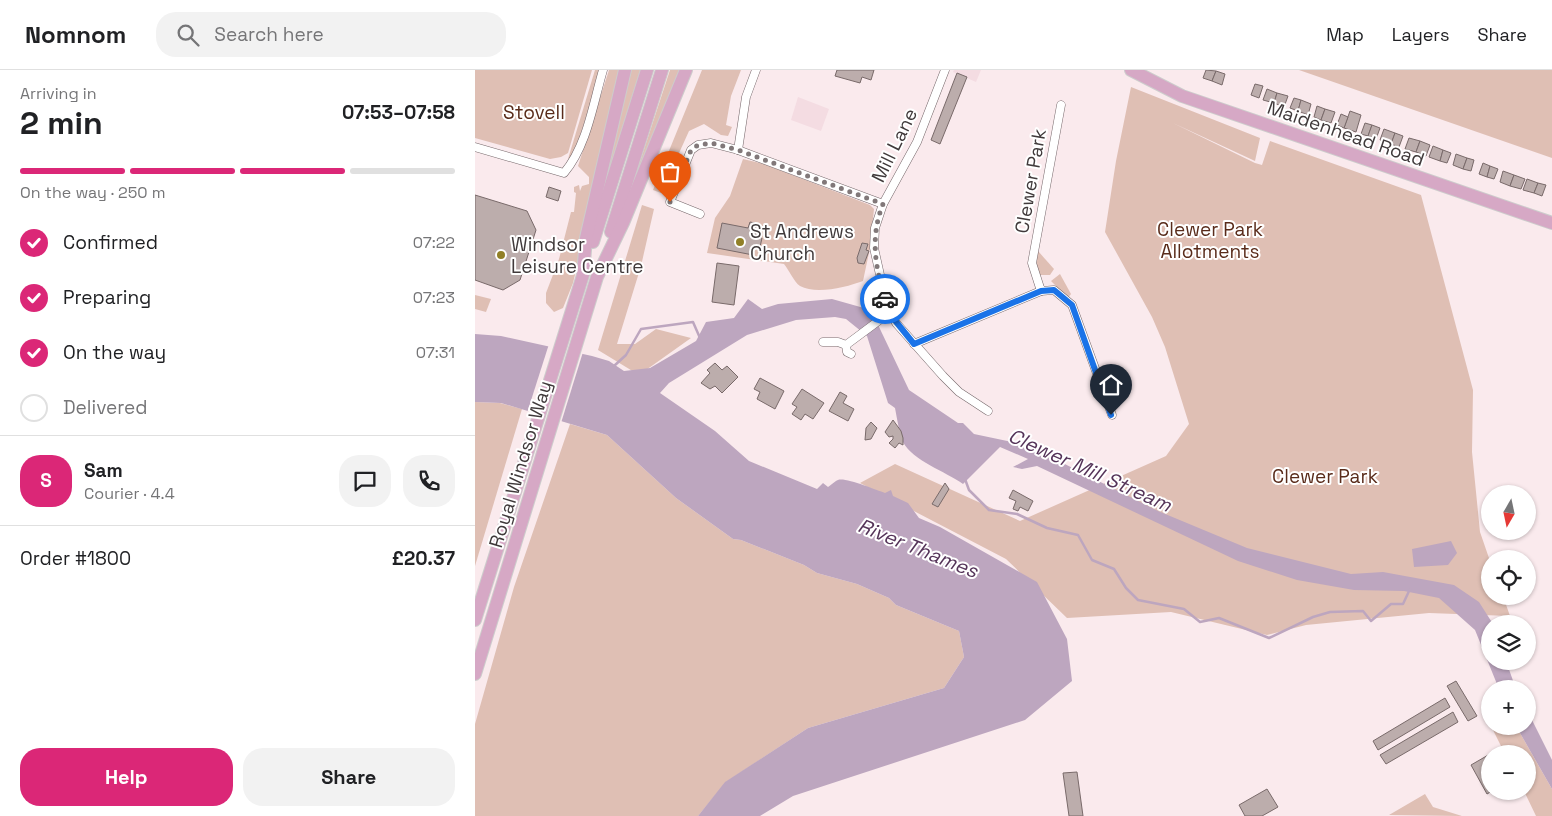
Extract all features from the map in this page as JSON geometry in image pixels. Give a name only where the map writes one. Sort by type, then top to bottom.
[{"type":"main road","points":[[583,275],[586,238],[625,70]]},
{"type":"main road","points":[[583,275],[647,70]]},
{"type":"main road","points":[[597,277],[662,70]]},
{"type":"main road","points":[[597,277],[623,223],[686,70]]},
{"type":"main road","name":"Maidenhead Road","points":[[1136,71],[1182,96],[1552,223]]},
{"type":"main road","name":"Royal Windsor Way","points":[[475,620],[583,275]]},
{"type":"main road","name":"Royal Windsor Way","points":[[475,674],[597,277]]},
{"type":"street","points":[[475,147],[564,173],[580,147],[603,70]]},
{"type":"street","points":[[738,150],[746,97],[756,70]]},
{"type":"street","name":"Mill Lane","points":[[945,70],[917,142],[883,204],[875,228],[874,248],[879,279],[889,313],[914,344],[959,392],[988,411]]},
{"type":"street","name":"Clewer Park","points":[[1041,291],[1032,264],[1061,105]]},
{"type":"street","points":[[700,214],[670,202],[691,150],[698,145],[711,143],[738,150],[883,204]]},
{"type":"street","points":[[914,344],[1041,291],[1054,290],[1072,305],[1111,415]]},
{"type":"street","points":[[823,342],[845,345],[889,313]]},
{"type":"street","points":[[845,345],[847,352],[851,354]]},
{"type":"shaded area","points":[[954,70],[981,70],[976,82],[953,72]]},
{"type":"shaded area","points":[[798,97],[829,109],[821,131],[791,120]]},
{"type":"green space","name":"Stovell","points":[[475,70],[592,70],[568,153],[561,157],[550,159],[475,138]]},
{"type":"green space","points":[[595,70],[601,70],[575,152],[568,159]]},
{"type":"green space","points":[[609,70],[620,70],[582,246],[573,283],[563,308],[554,312],[546,303],[546,293],[559,259],[571,212],[574,212],[576,193],[574,192],[574,187],[579,185],[580,191],[582,186],[589,184],[589,177],[578,166]]},
{"type":"green space","points":[[629,70],[642,70],[605,183]]},
{"type":"green space","points":[[670,70],[683,70],[630,192]]},
{"type":"green space","points":[[702,70],[741,70],[731,96],[726,125],[732,127],[728,136],[721,135],[704,124],[689,131],[661,193],[653,190]]},
{"type":"green space","points":[[1299,70],[1552,70],[1552,158]]},
{"type":"green space","name":"Clewer Park Allotments","points":[[1131,87],[1260,138],[1255,161],[1173,123],[1255,163],[1262,165],[1270,141],[1421,195],[1473,390],[1472,452],[1481,540],[1483,540],[1486,550],[1481,550],[1481,605],[1506,605],[1510,615],[1429,613],[1306,625],[1267,635],[1171,612],[1067,618],[1006,559],[860,483],[895,464],[1020,521],[1166,456],[1189,424],[1165,347],[1152,317],[1105,232],[1116,161]]},
{"type":"green space","points":[[743,159],[764,164],[870,205],[874,209],[870,248],[863,281],[832,289],[807,289],[798,284],[784,264],[707,253],[715,218],[730,196]]},
{"type":"green space","points":[[642,205],[654,209],[641,266],[617,344],[635,344],[656,329],[691,338],[639,375],[598,350]]},
{"type":"green space","points":[[1038,251],[1054,269],[1050,275],[1039,275],[1036,265]]},
{"type":"green space","points":[[1060,274],[1071,294],[1068,298],[1051,281]]},
{"type":"green space","points":[[475,295],[491,299],[486,312],[475,309]]},
{"type":"green space","points":[[475,402],[500,403],[522,409],[475,566]]},
{"type":"green space","points":[[570,424],[607,435],[676,498],[733,539],[741,540],[804,565],[817,573],[857,584],[889,598],[896,605],[959,631],[964,657],[944,688],[808,728],[726,782],[698,816],[475,816],[475,724],[514,587]]},
{"type":"green space","points":[[1496,735],[1521,735],[1527,745],[1500,745]]},
{"type":"green space","points":[[1536,761],[1552,789],[1552,816],[1536,816],[1528,800],[1536,800]]},
{"type":"green space","points":[[1425,794],[1433,807],[1462,816],[1389,815]]},
{"type":"water","name":"River Thames","points":[[748,299],[762,309],[778,304],[832,299],[871,310],[909,390],[958,423],[963,423],[974,434],[1027,445],[1158,511],[1247,548],[1351,574],[1383,572],[1454,585],[1479,602],[1487,615],[1481,615],[1481,645],[1475,630],[1439,598],[1404,591],[1354,590],[1297,580],[1238,561],[1037,466],[1022,469],[1013,467],[1028,459],[1000,447],[963,484],[914,455],[903,442],[895,408],[888,403],[867,336],[846,319],[835,317],[796,320],[747,335],[669,383],[660,393],[715,431],[749,461],[817,489],[823,483],[828,487],[842,480],[854,482],[885,493],[891,490],[893,496],[908,503],[919,518],[940,527],[1037,582],[1067,639],[1072,681],[1025,720],[793,796],[760,816],[698,816],[725,782],[808,728],[944,688],[964,657],[959,631],[896,605],[889,598],[857,584],[817,573],[804,565],[741,540],[733,539],[676,498],[607,435],[501,403],[475,402],[475,334],[501,336],[592,356],[609,361],[624,371],[650,368],[696,341],[706,322],[734,318]]},
{"type":"water","points":[[1451,541],[1457,553],[1448,565],[1414,567],[1412,549]]},
{"type":"water","points":[[1491,670],[1509,670],[1513,680],[1495,680]]},
{"type":"water","points":[[1536,728],[1552,760],[1552,789],[1536,761],[1536,745],[1527,745],[1521,735],[1536,735]]},
{"type":"pier","points":[[549,344],[583,352],[561,423],[527,413]]},
{"type":"building","points":[[837,70],[874,70],[871,80],[862,77],[860,83],[835,76]]},
{"type":"building","points":[[1206,70],[1216,71],[1212,81],[1203,78]]},
{"type":"building","points":[[1216,71],[1225,74],[1222,85],[1212,81]]},
{"type":"building","points":[[957,73],[967,77],[940,144],[931,140]]},
{"type":"building","points":[[1255,84],[1263,86],[1259,98],[1251,95]]},
{"type":"building","points":[[1267,89],[1277,93],[1274,103],[1263,100]]},
{"type":"building","points":[[1277,93],[1288,96],[1284,107],[1274,103]]},
{"type":"building","points":[[1294,98],[1301,100],[1298,111],[1290,108]]},
{"type":"building","points":[[1301,100],[1311,104],[1308,115],[1298,111]]},
{"type":"building","points":[[1317,106],[1325,109],[1321,120],[1314,117]]},
{"type":"building","points":[[1325,109],[1335,112],[1331,123],[1321,120]]},
{"type":"building","points":[[1350,111],[1361,115],[1356,132],[1344,128]]},
{"type":"building","points":[[1341,114],[1348,117],[1344,128],[1337,125]]},
{"type":"building","points":[[1365,123],[1372,125],[1368,136],[1361,134]]},
{"type":"building","points":[[1372,125],[1380,128],[1376,139],[1368,136]]},
{"type":"building","points":[[1384,129],[1395,133],[1391,144],[1380,140]]},
{"type":"building","points":[[1395,133],[1403,136],[1399,147],[1391,144]]},
{"type":"building","points":[[1409,138],[1420,141],[1416,152],[1405,149]]},
{"type":"building","points":[[1420,141],[1430,145],[1426,156],[1416,152]]},
{"type":"building","points":[[1433,146],[1443,150],[1440,161],[1429,157]]},
{"type":"building","points":[[1443,150],[1451,153],[1447,163],[1440,161]]},
{"type":"building","points":[[1456,154],[1467,158],[1463,169],[1453,165]]},
{"type":"building","points":[[1467,158],[1474,160],[1471,171],[1463,169]]},
{"type":"building","points":[[1483,163],[1490,166],[1487,177],[1479,174]]},
{"type":"building","points":[[1490,166],[1498,169],[1494,179],[1487,177]]},
{"type":"building","points":[[1503,171],[1514,175],[1510,186],[1500,182]]},
{"type":"building","points":[[1514,175],[1525,179],[1521,189],[1510,186]]},
{"type":"building","points":[[1527,179],[1538,183],[1534,193],[1523,190]]},
{"type":"building","points":[[1538,183],[1546,185],[1542,196],[1534,193]]},
{"type":"building","points":[[549,187],[561,191],[558,201],[546,197]]},
{"type":"building","name":"Windsor Leisure Centre","points":[[475,195],[527,211],[536,230],[520,280],[503,290],[475,280]]},
{"type":"building","name":"St Andrews Church","points":[[750,222],[755,223],[756,237],[762,238],[760,247],[755,245],[753,255],[717,248],[722,223],[748,228]]},
{"type":"building","points":[[862,243],[868,244],[866,250],[869,251],[864,264],[858,263],[857,258]]},
{"type":"building","points":[[717,263],[739,266],[734,305],[712,302]]},
{"type":"building","points":[[715,363],[722,370],[727,366],[738,377],[722,393],[715,386],[710,389],[701,383],[710,373],[707,370]]},
{"type":"building","points":[[760,378],[784,391],[775,409],[757,399],[760,392],[754,389]]},
{"type":"building","points":[[802,389],[824,403],[813,419],[805,414],[801,420],[792,414],[797,407],[792,404]]},
{"type":"building","points":[[840,392],[847,396],[843,403],[854,409],[848,421],[829,411]]},
{"type":"building","points":[[893,420],[901,431],[903,438],[903,445],[899,443],[895,448],[889,443],[893,436],[889,437],[885,432]]},
{"type":"building","points":[[871,422],[877,428],[871,439],[865,440],[866,428]]},
{"type":"building","points":[[945,483],[949,489],[938,507],[932,504]]},
{"type":"building","points":[[1013,490],[1033,501],[1028,511],[1020,507],[1018,511],[1013,509],[1016,501],[1009,498]]},
{"type":"building","points":[[1456,681],[1477,716],[1468,721],[1447,686]]},
{"type":"building","points":[[1445,698],[1450,707],[1378,750],[1373,741]]},
{"type":"building","points":[[1453,712],[1458,722],[1386,764],[1380,755]]},
{"type":"building","points":[[1481,759],[1481,783],[1471,765]]},
{"type":"building","points":[[1077,772],[1083,816],[1069,816],[1063,773]]},
{"type":"building","points":[[1267,789],[1278,807],[1262,816],[1245,816],[1239,805]]},
{"type":"waterway","points":[[614,366],[626,355],[641,329],[693,322],[700,338]]},
{"type":"waterway","points":[[965,479],[969,490],[989,510],[1017,514],[1047,528],[1078,535],[1092,560],[1114,569],[1126,588],[1138,600],[1184,609],[1200,622],[1219,618],[1269,638],[1313,617],[1330,612],[1363,611],[1371,621],[1391,604],[1403,604],[1410,589]]},
{"type":"way so far","points":[[670,202],[691,150],[698,145],[711,143],[749,154],[883,204],[875,228],[874,248],[879,279],[885,299]]},
{"type":"place","name":"St Andrews Church","points":[[740,242]]},
{"type":"place","name":"Windsor Leisure Centre","points":[[501,255]]},
{"type":"route","points":[[885,299],[889,313],[914,344],[1041,291],[1054,290],[1072,305],[1111,415]]},
{"type":"water label","name":"Clewer Mill Stream","points":[[1090,470]]}]
